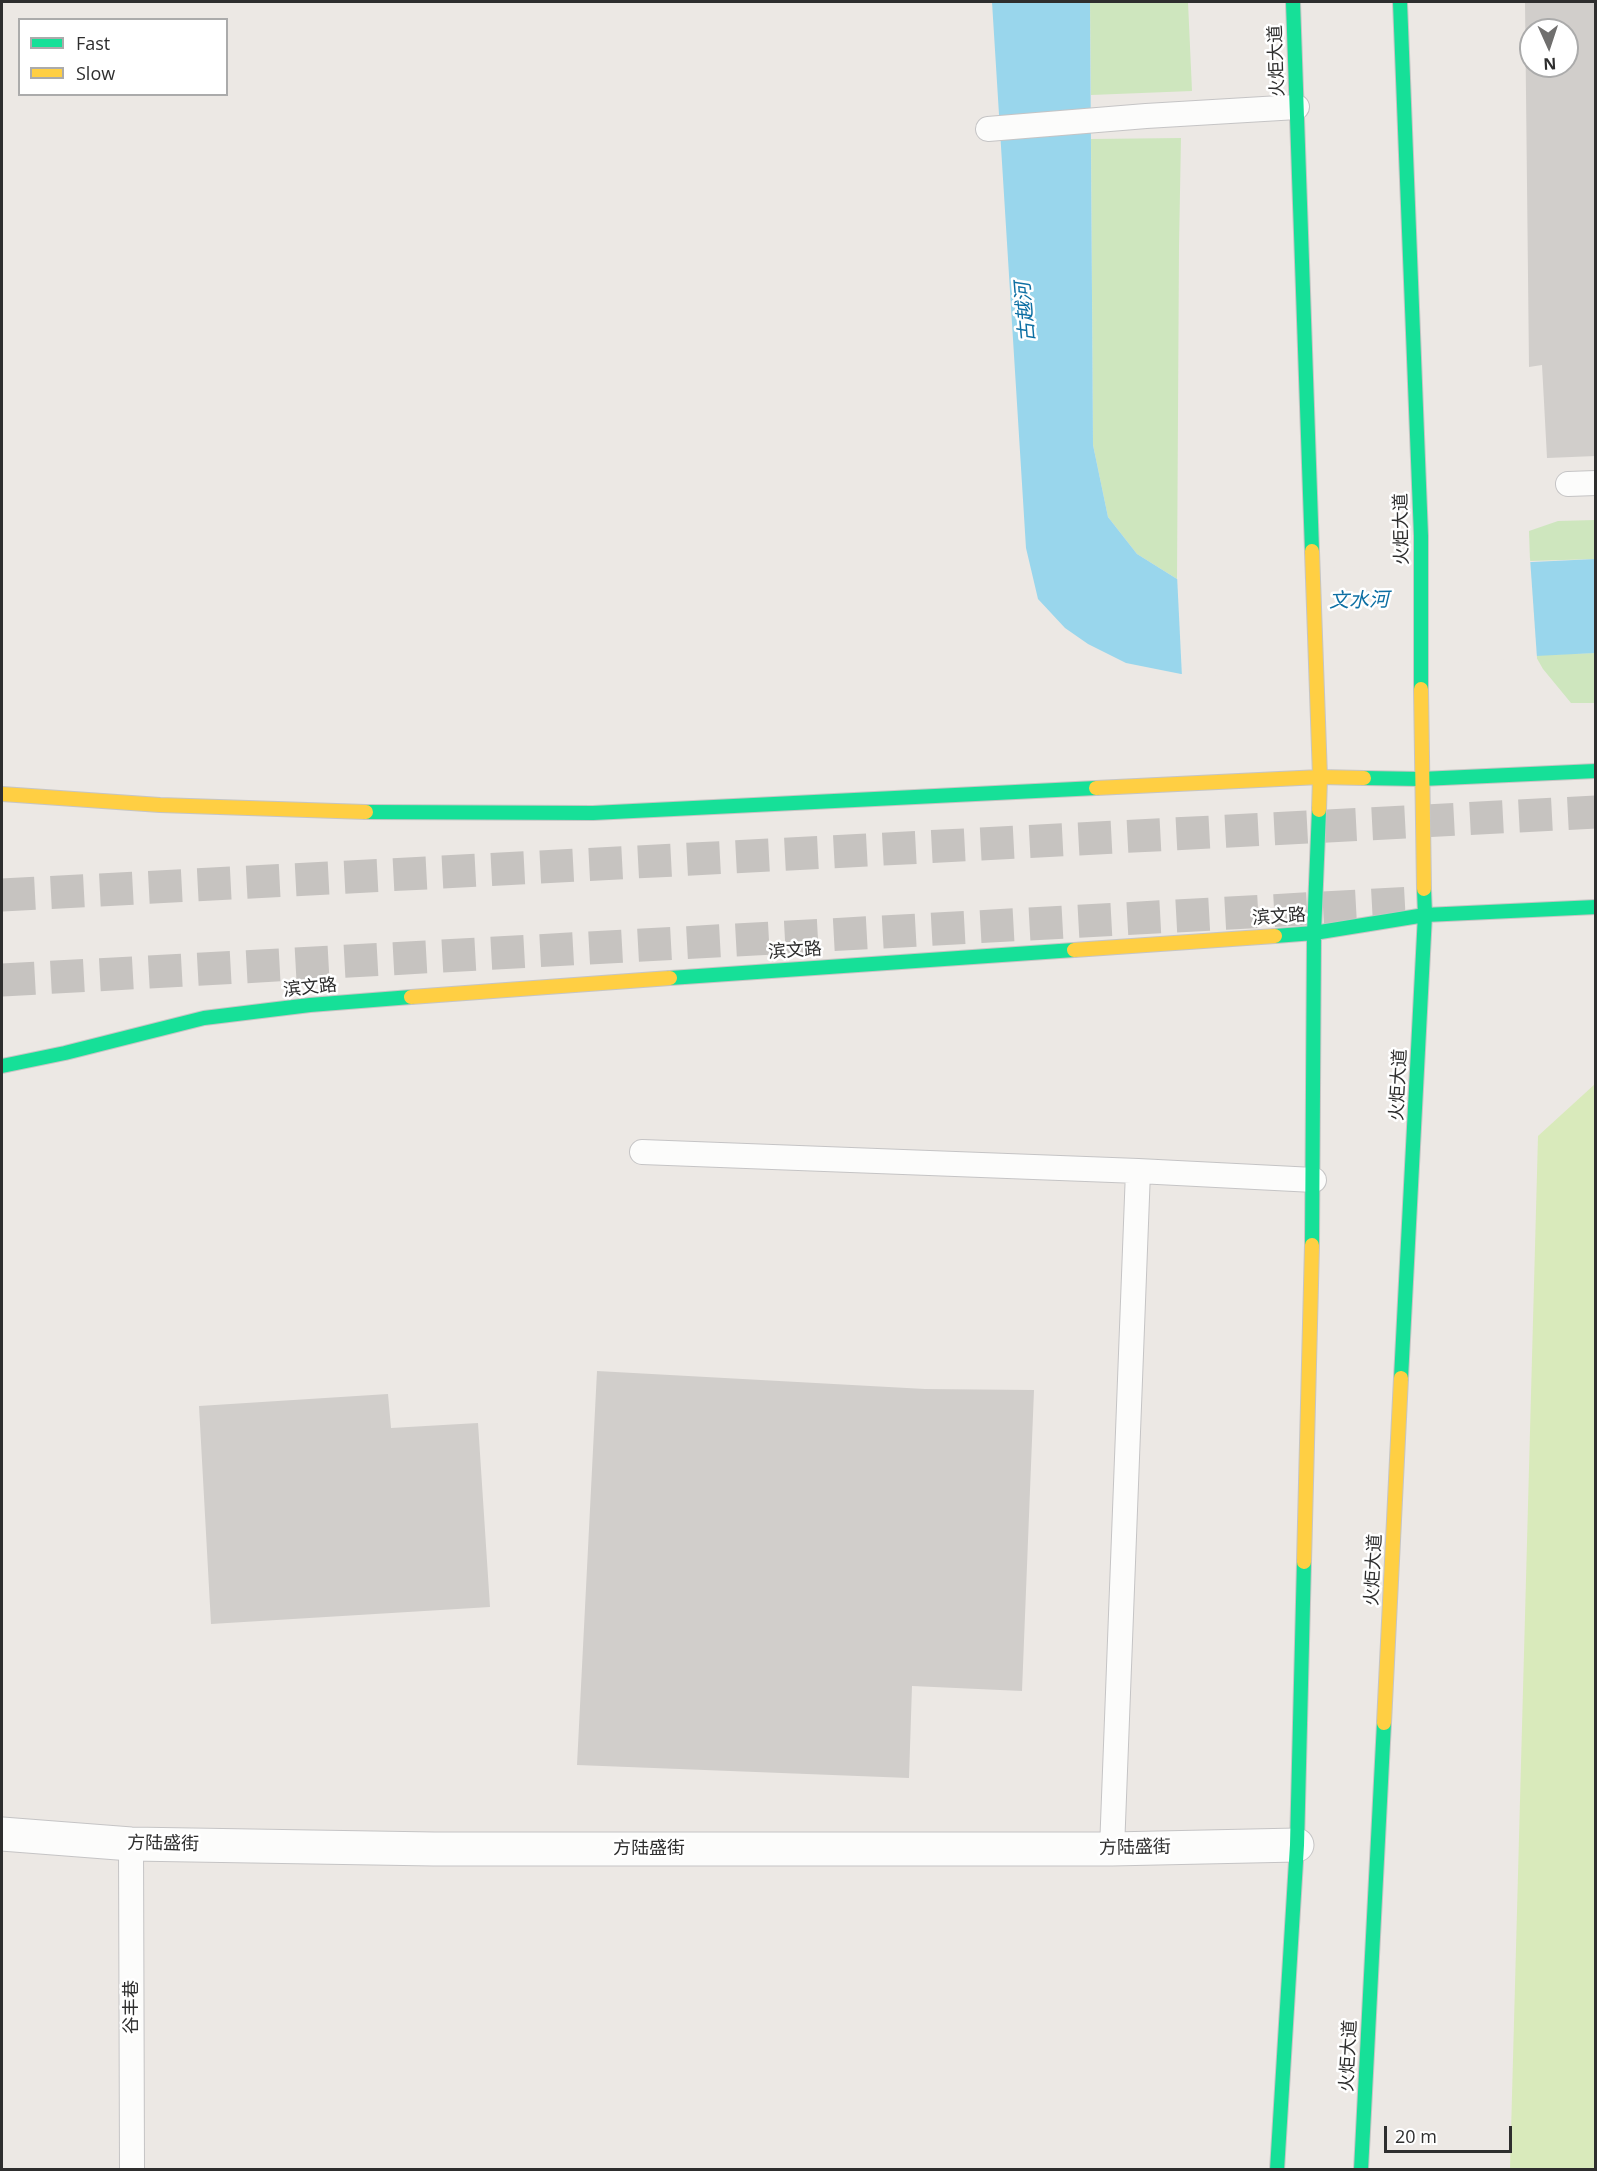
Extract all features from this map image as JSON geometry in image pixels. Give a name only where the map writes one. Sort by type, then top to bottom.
[{"type":"main road","name":"火炬大道","points":[[1277,2169],[1297,1845],[1314,1180],[1314,933],[1320,777],[1293,2]]},
{"type":"main road","name":"火炬大道","points":[[1361,2169],[1425,915],[1421,779],[1421,536],[1400,2]]},
{"type":"main road","points":[[2,794],[160,805],[370,812],[593,813],[1320,777],[1421,779],[1596,771]]},
{"type":"main road","name":"滨文路","points":[[2,1066],[65,1053],[204,1018],[310,1005],[521,988],[1314,933],[1425,915],[1596,907]]},
{"type":"street","name":"方陆盛街","points":[[2,1834],[131,1844],[434,1850],[1112,1849],[1297,1845]]},
{"type":"lane","points":[[988,129],[1297,107]]},
{"type":"lane","points":[[1568,484],[1596,483]]},
{"type":"lane","points":[[642,1152],[1314,1180]]},
{"type":"lane","points":[[1112,1849],[1138,1171]]},
{"type":"lane","name":"谷丰巷","points":[[131,1844],[132,2169]]},
{"type":"green space","points":[[1090,2],[1188,2],[1192,91],[1091,95]]},
{"type":"green space","points":[[1181,138],[1177,579],[1137,554],[1108,517],[1093,445],[1091,139]]},
{"type":"green space","points":[[1595,520],[1595,559],[1530,561],[1529,531],[1558,521]]},
{"type":"green space","points":[[1595,653],[1595,703],[1571,703],[1543,669],[1535,655]]},
{"type":"green space","points":[[1595,1084],[1595,2169],[1510,2169],[1538,1136]]},
{"type":"water","points":[[992,2],[1090,2],[1093,445],[1108,517],[1137,554],[1177,579],[1595,559],[1595,653],[1181,674],[1126,663],[1088,644],[1065,628],[1038,599],[1026,548]]},
{"type":"pier","points":[[1530,558],[1537,658],[1182,677],[1177,575]]},
{"type":"building","points":[[1525,2],[1596,2],[1596,456],[1547,458],[1542,365],[1529,367],[1526,78],[1579,78],[1579,18],[1525,18]]},
{"type":"building","points":[[597,1371],[925,1389],[1034,1390],[1022,1691],[912,1686],[909,1778],[577,1765]]},
{"type":"building","points":[[388,1394],[391,1428],[478,1423],[490,1607],[211,1624],[199,1406]]},
{"type":"tunnel","points":[[2,895],[1596,812]]},
{"type":"tunnel","points":[[2,980],[1432,902]]},
{"type":"traffic: fast","points":[[1293,2],[1312,551]]},
{"type":"traffic: fast","points":[[1400,2],[1421,536],[1421,689]]},
{"type":"traffic: fast","points":[[1364,778],[1421,779],[1596,771]]},
{"type":"traffic: fast","points":[[366,812],[593,813],[1096,788]]},
{"type":"traffic: fast","points":[[1312,1245],[1314,933],[1319,810]]},
{"type":"traffic: fast","points":[[1401,1378],[1425,915],[1424,889]]},
{"type":"traffic: fast","points":[[1275,936],[1314,933],[1425,915],[1596,907]]},
{"type":"traffic: fast","points":[[670,978],[1074,950]]},
{"type":"traffic: fast","points":[[2,1066],[65,1053],[204,1018],[310,1005],[411,997]]},
{"type":"traffic: fast","points":[[1277,2170],[1297,1845],[1304,1562]]},
{"type":"traffic: fast","points":[[1361,2170],[1384,1723]]},
{"type":"traffic: slow","points":[[1312,551],[1320,777],[1319,810]]},
{"type":"traffic: slow","points":[[1421,689],[1424,889]]},
{"type":"traffic: slow","points":[[1096,788],[1320,777],[1364,778]]},
{"type":"traffic: slow","points":[[2,794],[160,805],[366,812]]},
{"type":"traffic: slow","points":[[1074,950],[1275,936]]},
{"type":"traffic: slow","points":[[411,997],[670,978]]},
{"type":"traffic: slow","points":[[1304,1562],[1312,1245]]},
{"type":"traffic: slow","points":[[1384,1723],[1401,1378]]},
{"type":"water label","name":"古越河","points":[[1026,312]]},
{"type":"water label","name":"文水河","points":[[1359,601]]}]
